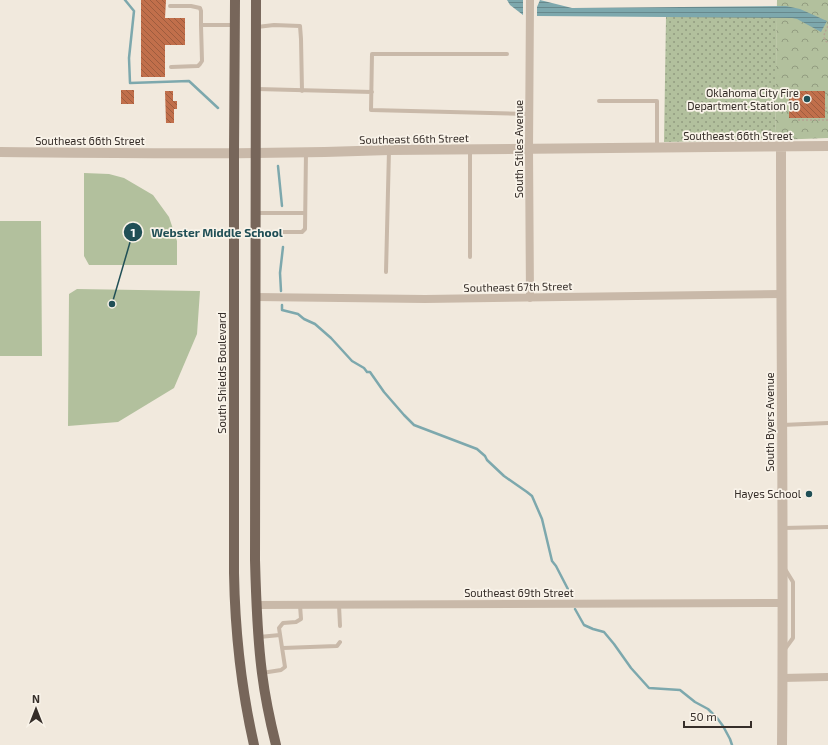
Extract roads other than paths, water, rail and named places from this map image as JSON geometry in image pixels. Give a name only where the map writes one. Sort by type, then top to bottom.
[{"type":"main road","name":"South Shields Boulevard","points":[[235,0],[234,573],[237,639],[241,674],[254,745]]},
{"type":"main road","points":[[256,0],[256,605],[262,673],[276,745]]},
{"type":"street","name":"South Stiles Avenue","points":[[530,0],[530,298]]},
{"type":"street","name":"Southeast 66th Street","points":[[0,152],[256,153],[389,150],[828,146]]},
{"type":"street","name":"South Byers Avenue","points":[[781,147],[783,603],[782,745]]},
{"type":"street","name":"Southeast 67th Street","points":[[256,298],[418,299],[781,294]]},
{"type":"street","name":"Southeast 69th Street","points":[[256,605],[783,603]]},
{"type":"street","points":[[782,678],[827,675]]},
{"type":"lane","points":[[170,6],[191,6],[200,8],[202,61],[198,66],[171,67]]},
{"type":"lane","points":[[201,25],[235,24]]},
{"type":"lane","points":[[256,27],[274,25],[300,26],[302,90]]},
{"type":"lane","points":[[507,54],[372,54],[372,110],[530,114]]},
{"type":"lane","points":[[256,89],[372,92]]},
{"type":"lane","points":[[599,101],[657,101],[656,148]]},
{"type":"lane","points":[[386,272],[389,150]]},
{"type":"lane","points":[[470,150],[470,257]]},
{"type":"lane","points":[[256,232],[302,232],[305,229],[306,152]]},
{"type":"lane","points":[[256,213],[305,213]]},
{"type":"lane","points":[[782,425],[828,423]]},
{"type":"lane","points":[[782,528],[828,527]]},
{"type":"lane","points":[[782,566],[793,582],[793,638],[783,652]]},
{"type":"lane","points":[[262,673],[282,670],[285,667],[279,628],[283,623],[296,622],[301,619],[300,605]]},
{"type":"lane","points":[[339,605],[340,626]]},
{"type":"lane","points":[[258,637],[280,635]]},
{"type":"lane","points":[[282,648],[337,646],[340,642]]},
{"type":"water","points":[[507,0],[523,0],[523,15],[510,5]]},
{"type":"water","points":[[540,0],[572,8],[786,6],[800,9],[827,21],[821,32],[797,19],[792,18],[537,16],[537,7]]},
{"type":"waterway","points":[[125,0],[134,11],[129,58],[130,83],[189,81],[218,108]]},
{"type":"waterway","points":[[278,166],[282,206]]},
{"type":"waterway","points":[[281,291],[280,273],[283,247]]},
{"type":"waterway","points":[[282,305],[282,310],[298,314],[304,319],[315,324],[331,338],[352,361],[364,368],[367,372],[370,372],[384,392],[414,425],[477,449],[504,476],[532,496],[542,519],[552,561],[572,597]]},
{"type":"waterway","points":[[575,609],[584,625],[604,632],[631,668],[649,688],[680,690],[695,702],[708,709],[723,726],[732,745]]},
{"type":"place","name":"Oklahoma City Fire Department Station 16","points":[[807,99]]},
{"type":"place","name":"Webster Middle School","points":[[112,304]]},
{"type":"place","name":"Hayes School","points":[[809,494]]}]
